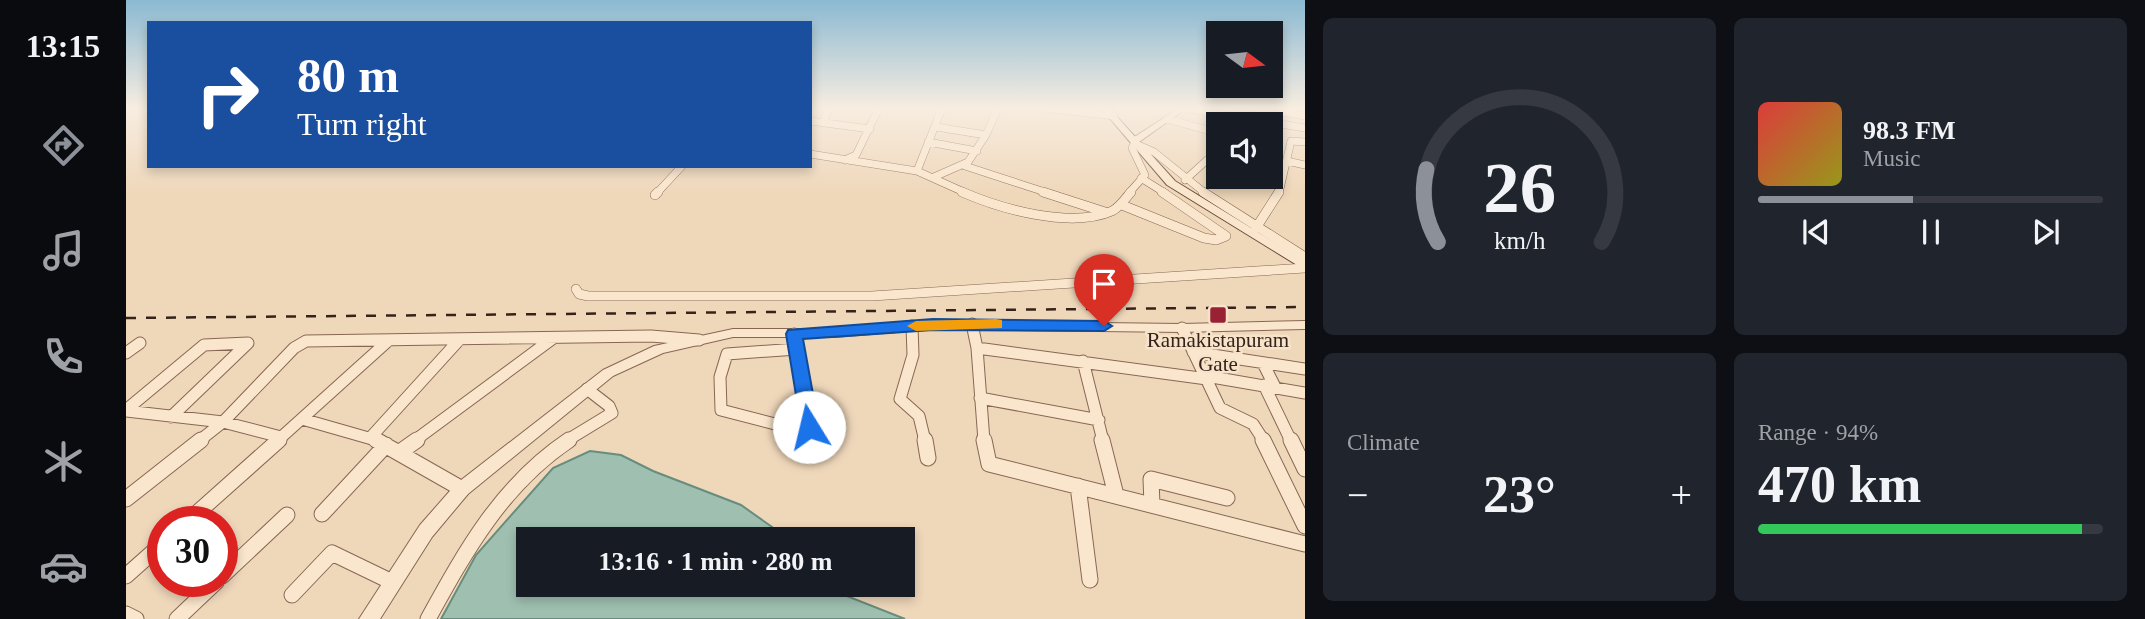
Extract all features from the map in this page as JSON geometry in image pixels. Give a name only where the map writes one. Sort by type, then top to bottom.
[{"type":"main road","points":[[1131,137],[1171,183],[1305,267]]},
{"type":"street","points":[[845,160],[856,155],[865,137]]},
{"type":"street","points":[[917,172],[931,137]]},
{"type":"street","points":[[934,177],[965,166],[985,137]]},
{"type":"street","points":[[812,154],[917,172],[934,177],[959,192],[1014,211],[1069,217],[1107,213],[1122,205],[1146,173],[1132,148],[1139,146],[1148,137]]},
{"type":"street","points":[[1256,228],[1278,198],[1291,141],[1305,142]]},
{"type":"street","points":[[928,142],[977,151]]},
{"type":"street","points":[[1139,146],[1154,152],[1185,180],[1305,257]]},
{"type":"street","points":[[1287,160],[1305,165]]},
{"type":"street","points":[[1185,180],[1206,161]]},
{"type":"street","points":[[965,166],[1107,213]]},
{"type":"street","points":[[655,195],[680,168]]},
{"type":"street","points":[[1122,205],[1204,238],[1216,240],[1226,236],[1217,227],[1141,178]]},
{"type":"street","points":[[576,289],[579,294],[588,296],[872,296],[912,290],[986,291],[1049,287],[1101,279],[1224,276],[1305,267]]},
{"type":"street","points":[[972,324],[977,348],[985,451],[989,464],[1305,544]]},
{"type":"street","points":[[912,326],[913,355],[900,399],[913,404],[919,414],[928,458]]},
{"type":"street","points":[[369,619],[426,531],[462,489],[608,373],[659,349],[733,333],[794,334],[912,326],[1305,326]]},
{"type":"street","points":[[1182,328],[1224,412],[1253,423],[1257,428],[1305,526]]},
{"type":"street","points":[[794,334],[797,349],[809,427],[775,424],[720,408],[720,377],[727,354],[797,349]]},
{"type":"street","points":[[126,499],[223,422],[300,343],[651,336],[700,340]]},
{"type":"street","points":[[400,452],[553,338]]},
{"type":"street","points":[[371,437],[460,340]]},
{"type":"street","points":[[205,506],[388,341]]},
{"type":"street","points":[[126,353],[140,343]]},
{"type":"street","points":[[126,410],[204,345],[248,343],[172,417]]},
{"type":"street","points":[[977,348],[1207,377],[1305,393]]},
{"type":"street","points":[[1193,352],[1305,369]]},
{"type":"street","points":[[1083,361],[1116,495]]},
{"type":"street","points":[[1263,363],[1270,386],[1300,448],[1305,468]]},
{"type":"street","points":[[428,619],[459,562],[511,487],[588,426],[612,413],[609,406],[587,389]]},
{"type":"street","points":[[980,398],[1099,420]]},
{"type":"street","points":[[126,410],[223,422],[281,437]]},
{"type":"street","points":[[302,419],[371,437],[462,489]]},
{"type":"street","points":[[321,514],[386,445]]},
{"type":"street","points":[[1152,505],[1150,479],[1227,498]]},
{"type":"street","points":[[1078,486],[1090,580]]},
{"type":"street","points":[[238,561],[287,514]]},
{"type":"street","points":[[292,595],[332,553],[391,582]]},
{"type":"street","points":[[126,576],[147,557]]},
{"type":"street","points":[[177,619],[200,597]]},
{"type":"street","points":[[126,614],[136,619]]},
{"type":"shaded area","points":[[590,451],[621,455],[653,471],[741,505],[772,527],[516,527],[516,597],[849,597],[905,619],[441,619],[476,555],[553,468]]},
{"type":"railway","points":[[126,318],[1305,307]]},
{"type":"slow traffic","points":[[916,326],[996,324]]},
{"type":"place","name":"Ramakistapuram Gate","points":[[1218,315]]},
{"type":"route","points":[[809,427],[794,334],[835,334],[933,324],[1104,326]]}]
